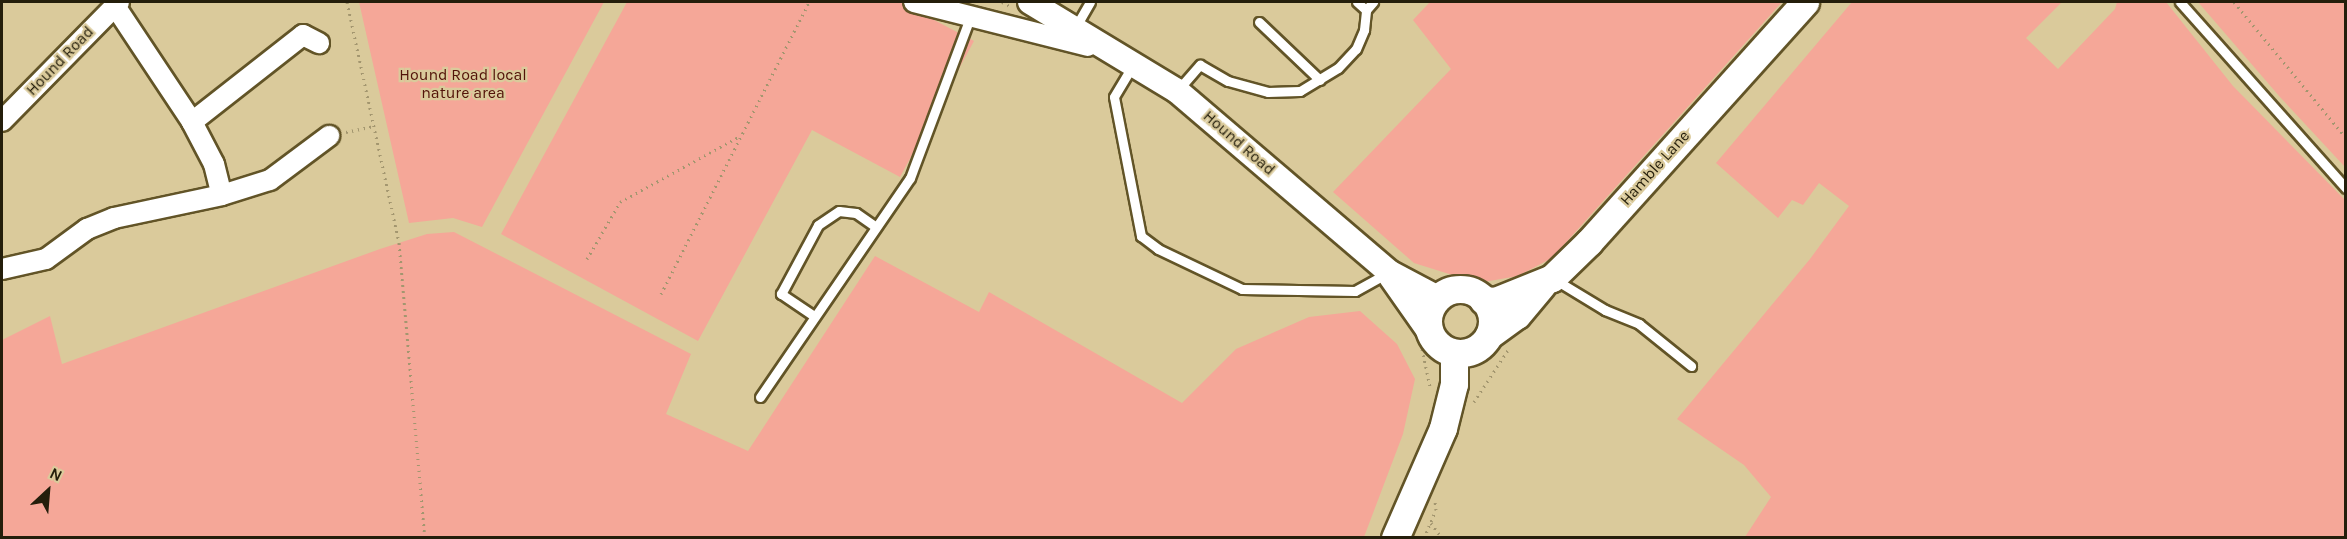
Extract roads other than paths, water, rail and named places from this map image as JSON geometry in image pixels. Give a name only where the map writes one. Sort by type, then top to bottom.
[{"type":"main road","name":"Hamble Lane","points":[[1476,293],[1495,301],[1547,282],[1589,242],[1805,2]]},
{"type":"main road","points":[[1489,335],[1491,314],[1476,293],[1463,289],[1443,291],[1430,309],[1424,338],[1454,353],[1478,348],[1489,335],[1517,315],[1547,282]]},
{"type":"main road","points":[[1401,536],[1443,428],[1454,384],[1454,353]]},
{"type":"street","points":[[914,2],[1063,36],[1127,61]]},
{"type":"street","name":"Hound Road","points":[[1030,2],[1177,91],[1389,272],[1443,291]]},
{"type":"street","points":[[117,4],[192,122],[214,164],[222,195]]},
{"type":"street","name":"Hound Road","points":[[2,121],[117,4]]},
{"type":"street","points":[[192,122],[311,32]]},
{"type":"street","points":[[2,269],[45,259],[87,230],[114,219],[222,195],[270,180],[329,136]]},
{"type":"street","points":[[1389,272],[1424,338]]},
{"type":"lane","points":[[1074,30],[1090,2]]},
{"type":"lane","points":[[1357,2],[1366,10]]},
{"type":"lane","points":[[1177,91],[1200,65],[1228,81],[1268,92],[1300,91],[1320,80],[1356,49],[1364,30],[1366,10],[1373,2]]},
{"type":"lane","points":[[2180,2],[2346,188]]},
{"type":"lane","points":[[760,397],[910,178],[971,15]]},
{"type":"lane","points":[[1260,22],[1320,80]]},
{"type":"lane","points":[[1127,61],[1114,97],[1141,236],[1158,249],[1242,289],[1355,291],[1389,272]]},
{"type":"lane","points":[[814,316],[781,294],[818,225],[839,211],[856,213],[876,227]]},
{"type":"lane","points":[[1547,282],[1639,324],[1691,366]]},
{"type":"park label","name":"Hound Road local nature area","points":[[463,84]]}]
